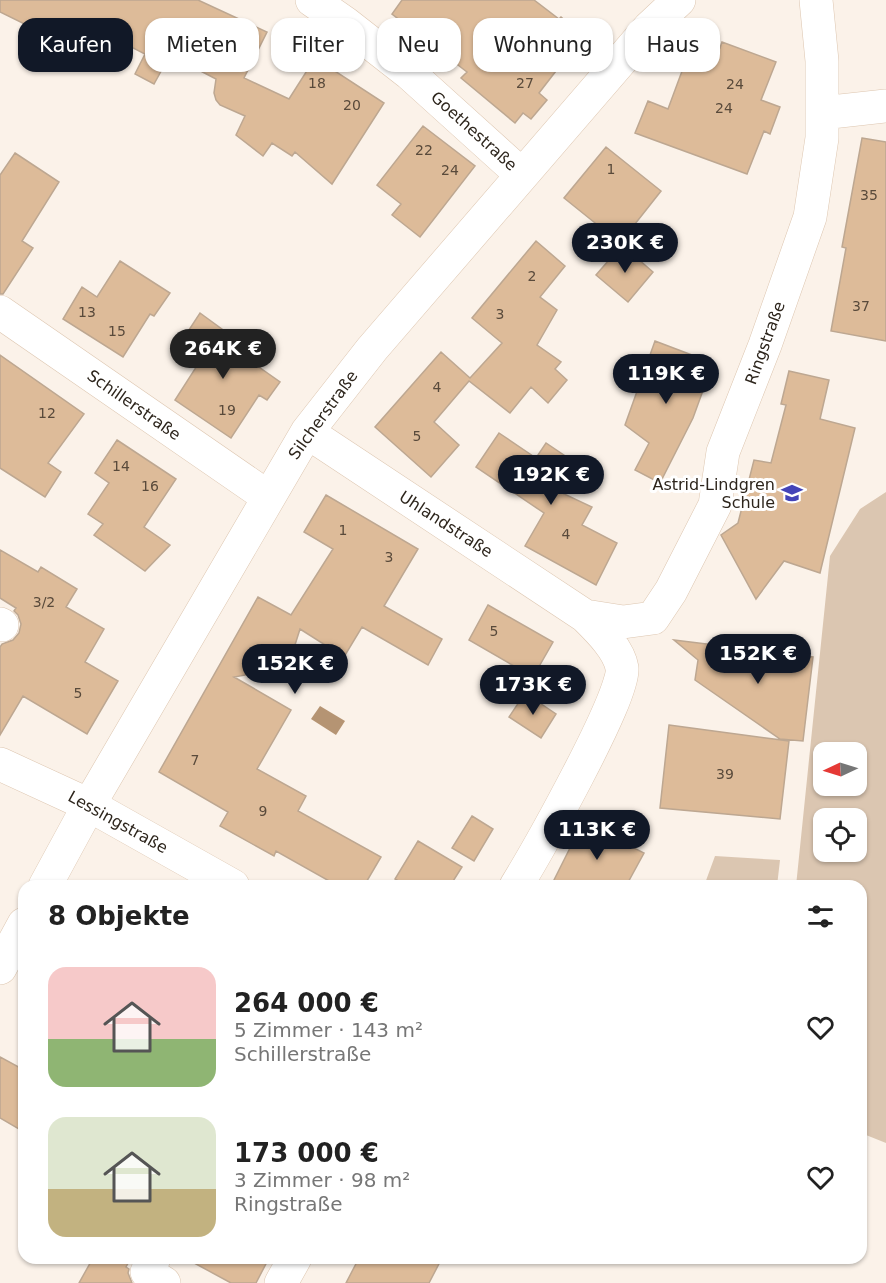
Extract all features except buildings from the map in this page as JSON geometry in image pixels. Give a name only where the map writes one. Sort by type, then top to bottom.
[{"type":"street","name":"Goethestraße","points":[[312,0],[345,22],[410,73],[522,175]]},
{"type":"street","name":"Silcherstraße","points":[[48,880],[89,805],[307,432],[372,349],[649,28],[679,0]]},
{"type":"street","name":"Ringstraße","points":[[585,616],[623,622],[653,618],[671,591],[715,505],[723,452],[765,345],[810,217],[822,138],[822,61],[816,0]]},
{"type":"street","points":[[822,113],[886,106]]},
{"type":"street","name":"Schillerstraße","points":[[0,312],[268,497]]},
{"type":"street","name":"Uhlandstraße","points":[[307,432],[585,616]]},
{"type":"street","points":[[520,880],[542,845],[616,698],[622,669],[609,641],[585,616]]},
{"type":"street","name":"Lessingstraße","points":[[0,764],[89,805],[222,880]]},
{"type":"street","points":[[0,968],[18,935]]},
{"type":"street","points":[[151,1264],[147,1272],[164,1283]]},
{"type":"street","points":[[281,1283],[292,1264]]},
{"type":"shaded area","points":[[886,492],[886,1143],[867,1135],[867,880],[797,880],[830,556],[860,509]]},
{"type":"shaded area","points":[[320,706],[345,721],[336,735],[311,719]]},
{"type":"shaded area","points":[[715,856],[780,860],[778,880],[706,880]]},
{"type":"place","name":"Astrid-Lindgren Schule","points":[[792,493]]}]
